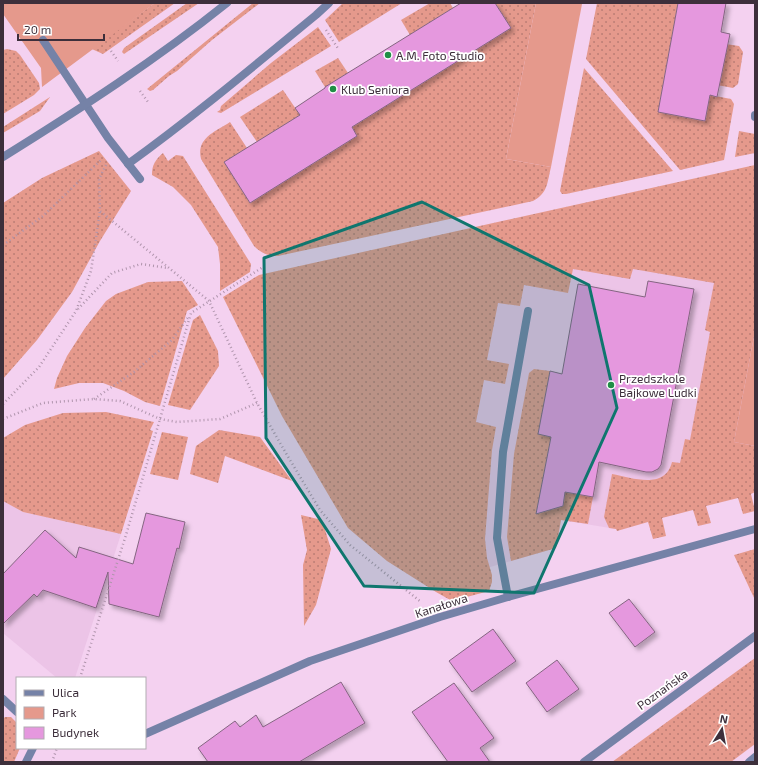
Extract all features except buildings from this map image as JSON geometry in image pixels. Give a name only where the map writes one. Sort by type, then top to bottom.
[{"type":"street","points":[[3,157],[129,76],[226,3]]},
{"type":"street","points":[[128,164],[221,92],[329,3]]},
{"type":"street","points":[[43,40],[114,147],[140,179]]},
{"type":"street","points":[[508,597],[497,538],[503,452],[528,311]]},
{"type":"street","name":"Kanałowa","points":[[146,734],[310,661],[440,617],[755,529]]},
{"type":"street","name":"Poznańska","points":[[584,762],[755,636]]},
{"type":"street","points":[[3,699],[16,711]]},
{"type":"street","points":[[26,762],[32,749]]},
{"type":"street","points":[[749,762],[755,757]]},
{"type":"path","points":[[76,311],[92,271],[100,211],[99,179],[114,147]]},
{"type":"path","points":[[3,245],[43,216],[114,147]]},
{"type":"path","points":[[100,211],[209,302],[257,403],[286,455],[320,510],[350,545],[440,617]]},
{"type":"path","points":[[3,404],[39,367],[76,311],[112,274],[141,264],[169,268]]},
{"type":"path","points":[[94,399],[134,372],[172,340],[191,313],[263,267]]},
{"type":"path","points":[[80,677],[126,535],[191,313]]},
{"type":"path","points":[[3,419],[43,403],[94,399],[120,401],[160,419],[177,422],[220,419],[257,403]]},
{"type":"path","points":[[52,762],[57,749]]},
{"type":"highlighted area","points":[[422,202],[589,285],[617,408],[534,593],[364,586],[266,438],[264,258]]},
{"type":"shaded area","name":"Przedszkole Bajkowe Ludki","points":[[755,212],[755,490],[616,529],[561,520],[556,548],[449,579],[476,280]]},
{"type":"shaded area","points":[[3,501],[23,512],[121,534],[75,677],[56,677],[3,633]]},
{"type":"green space","points":[[3,3],[155,3],[42,87],[41,68],[3,14]]},
{"type":"green space","points":[[155,3],[175,3],[103,54],[85,46],[102,41]]},
{"type":"green space","points":[[187,3],[199,3],[124,54],[122,52],[124,48]]},
{"type":"green space","points":[[253,3],[260,3],[212,40],[153,90],[150,91],[147,89]]},
{"type":"green space","points":[[343,3],[402,3],[339,42],[325,20]]},
{"type":"green space","points":[[430,3],[450,3],[453,8],[410,35],[401,20]]},
{"type":"green space","points":[[495,3],[536,3],[506,159],[551,167],[548,183],[542,195],[533,201],[278,256],[265,254],[259,251],[254,246],[201,159],[201,146],[208,136],[230,122],[247,148],[224,162],[250,203],[357,136],[352,127],[511,28]]},
{"type":"green space","points":[[536,3],[582,4],[551,167],[506,159]]},
{"type":"green space","points":[[597,3],[678,3],[658,112],[705,121],[710,95],[731,99],[734,104],[724,160],[680,170],[586,59]]},
{"type":"green space","points":[[318,27],[331,46],[221,113],[217,112],[220,110],[221,106],[271,63]]},
{"type":"green space","points":[[719,43],[739,46],[743,52],[738,84],[733,88],[712,84]]},
{"type":"green space","points":[[7,49],[16,51],[20,55],[39,83],[40,89],[34,95],[3,114],[3,50]]},
{"type":"green space","points":[[338,58],[348,73],[325,87],[315,71]]},
{"type":"green space","points":[[584,68],[673,171],[562,194],[560,191]]},
{"type":"green space","points":[[283,90],[300,115],[257,142],[240,117]]},
{"type":"green space","points":[[50,97],[40,111],[3,133],[3,127]]},
{"type":"green space","points":[[739,131],[755,134],[755,153],[735,157]]},
{"type":"green space","points":[[99,151],[131,191],[100,241],[72,292],[37,340],[3,379],[3,203],[42,178]]},
{"type":"green space","points":[[163,153],[168,161],[176,155],[183,156],[251,264],[250,272],[220,291],[220,264],[218,247],[191,205],[173,187],[152,175],[154,163]]},
{"type":"green space","points":[[755,165],[755,331],[734,442],[755,446],[755,492],[751,494],[755,511],[743,514],[738,498],[706,506],[711,523],[698,526],[693,510],[662,518],[666,536],[653,539],[648,522],[617,531],[616,529],[609,528],[604,517],[612,474],[647,480],[663,476],[668,471],[672,462],[680,463],[685,439],[690,440],[710,332],[705,330],[714,283],[633,269],[630,279],[573,269],[568,293],[524,285],[520,306],[498,303],[487,360],[509,364],[505,384],[484,380],[476,422],[496,427],[492,450],[485,539],[492,582],[489,591],[452,601],[387,561],[348,528],[282,416],[223,297],[259,275]]},
{"type":"green space","points":[[182,281],[198,305],[187,311],[160,406],[145,402],[124,391],[103,383],[79,383],[54,389],[57,378],[67,356],[85,328],[106,301],[116,294],[148,282]]},
{"type":"green space","points":[[200,315],[218,351],[219,366],[190,410],[168,405],[193,320]]},
{"type":"green space","points":[[755,331],[755,446],[734,442]]},
{"type":"green space","points":[[534,369],[550,371],[538,434],[551,437],[536,514],[562,506],[565,492],[593,497],[588,524],[561,520],[556,548],[511,561],[507,537],[514,454],[529,373]]},
{"type":"green space","points":[[106,412],[154,422],[150,430],[153,431],[121,534],[23,512],[3,501],[3,438],[25,425],[63,413]]},
{"type":"green space","points":[[219,430],[260,437],[292,481],[225,456],[218,483],[190,474],[196,446]]},
{"type":"green space","points":[[162,432],[188,437],[178,480],[150,474]]},
{"type":"green space","points":[[301,515],[322,520],[331,549],[316,605],[304,626],[303,565],[307,550]]},
{"type":"green space","points":[[755,549],[755,600],[734,555]]},
{"type":"green space","points":[[755,658],[755,744],[731,762],[612,762]]},
{"type":"green space","points":[[5,717],[11,717],[16,722],[16,749],[20,749],[14,762],[3,762],[3,719]]},
{"type":"place","name":"A.M. Foto Studio","points":[[388,55]]},
{"type":"place","name":"Klub Seniora","points":[[333,89]]},
{"type":"place","name":"Przedszkole Bajkowe Ludki","points":[[611,385]]}]
